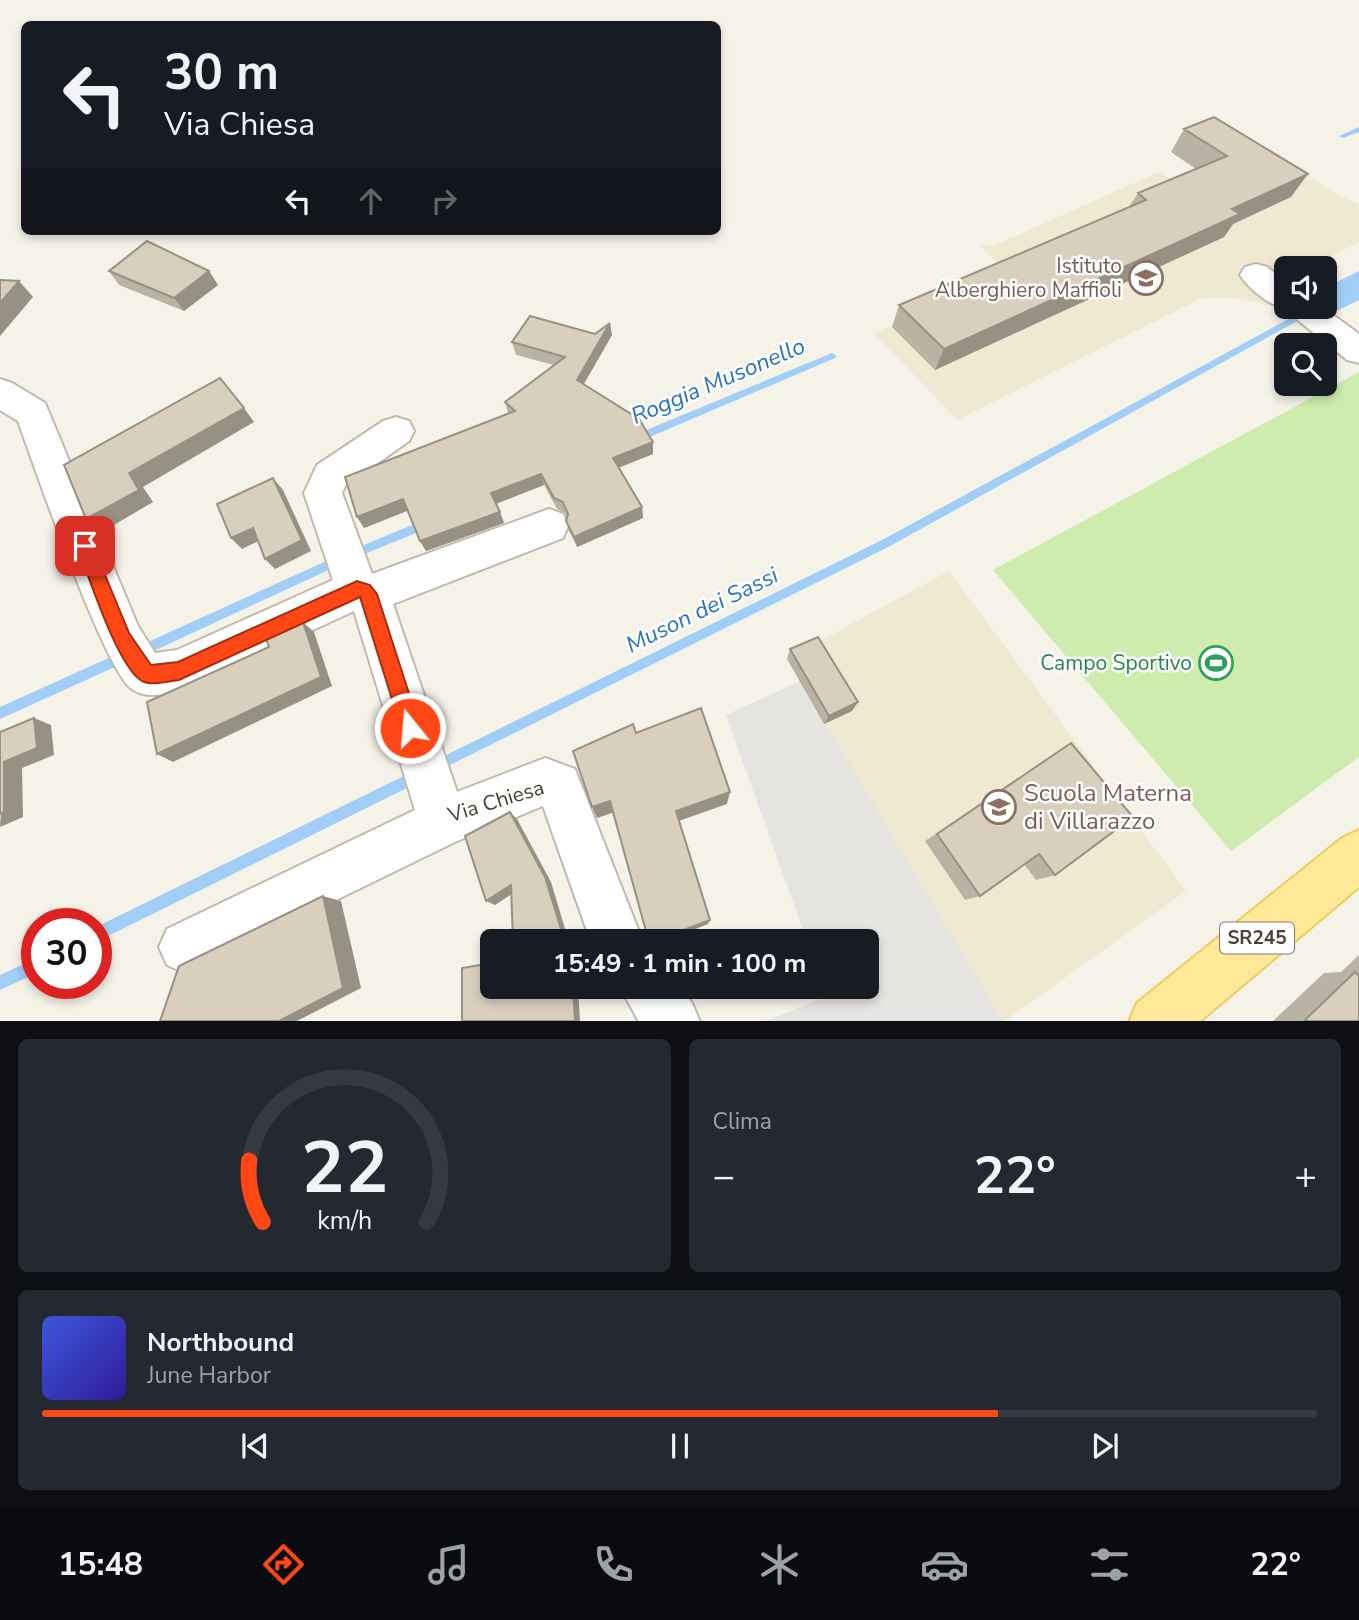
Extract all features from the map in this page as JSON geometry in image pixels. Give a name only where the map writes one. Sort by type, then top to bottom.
[{"type":"main road","name":"SR245","points":[[1156,1021],[1359,855]]},
{"type":"street","points":[[1256,275],[1274,289]]},
{"type":"street","points":[[1315,319],[1359,351]]},
{"type":"street","points":[[0,392],[32,413],[122,638],[140,668],[149,674],[179,671],[363,591],[549,526]]},
{"type":"street","name":"Via Chiesa","points":[[396,431],[330,476],[324,485],[323,493],[363,591],[435,801],[524,788],[545,782],[558,786],[612,929]]},
{"type":"street","points":[[185,947],[435,801]]},
{"type":"street","points":[[656,999],[673,1021]]},
{"type":"shaded area","name":"Istituto Alberghiero Maffioli","points":[[1200,140],[1258,144],[1338,195],[1359,204],[1359,242],[1333,256],[1274,256],[1274,305],[1271,306],[1237,298],[1202,298],[957,420],[874,333],[1010,274],[979,245],[995,245],[1159,172],[1196,197],[1221,185],[1171,152]]},
{"type":"shaded area","name":"Scuola Materna di Villarazzo","points":[[949,571],[1186,891],[1005,1021],[1001,1021],[787,659]]},
{"type":"shaded area","points":[[800,681],[1003,1021],[766,1021],[821,999],[879,999],[879,929],[803,929],[726,715]]},
{"type":"green space","name":"Campo Sportivo","points":[[1359,372],[1359,757],[1231,851],[993,570],[1315,396],[1337,396],[1337,384]]},
{"type":"water","points":[[1359,271],[1359,300],[1337,311],[1337,282]]},
{"type":"building","points":[[1214,117],[1308,174],[1232,209],[1240,214],[944,349],[899,305],[1146,200],[1138,193],[1227,156],[1184,129]]},
{"type":"building","points":[[147,241],[209,271],[174,298],[109,271]]},
{"type":"building","points":[[0,280],[19,281],[0,303]]},
{"type":"building","points":[[530,316],[595,334],[610,323],[577,380],[639,419],[653,442],[613,458],[642,507],[574,537],[566,521],[568,514],[563,502],[554,498],[541,474],[491,493],[500,512],[420,541],[403,499],[357,517],[345,477],[515,411],[505,402],[565,357],[512,342]]},
{"type":"building","points":[[220,378],[244,408],[129,473],[139,490],[86,519],[64,465]]},
{"type":"building","points":[[273,478],[302,540],[265,559],[253,528],[231,538],[217,504]]},
{"type":"building","points":[[303,622],[321,677],[157,754],[147,702],[269,647],[266,639]]},
{"type":"building","points":[[818,637],[858,702],[829,716],[790,649]]},
{"type":"building","points":[[701,708],[730,792],[676,811],[710,920],[686,929],[645,929],[610,801],[592,807],[573,751],[633,724],[636,733]]},
{"type":"building","points":[[34,718],[37,748],[4,762],[4,812],[0,814],[0,732]]},
{"type":"building","points":[[1071,743],[1133,817],[1055,875],[1039,854],[980,896],[937,834]]},
{"type":"building","points":[[510,812],[545,877],[561,929],[513,929],[511,885],[486,901],[465,836]]},
{"type":"building","points":[[323,896],[343,988],[279,1021],[160,1021],[179,966]]},
{"type":"building","points":[[480,965],[480,999],[574,999],[575,1021],[462,1021],[462,968]]},
{"type":"building","points":[[1355,972],[1359,976],[1359,1021],[1304,1021]]},
{"type":"waterway","name":"Roggia Musonello","points":[[1343,136],[1359,129]]},
{"type":"waterway","name":"Muson dei Sassi","points":[[434,767],[886,543],[1294,319]]},
{"type":"waterway","name":"Roggia Musonello","points":[[635,439],[832,356]]},
{"type":"waterway","name":"Roggia Musonello","points":[[363,550],[424,525]]},
{"type":"waterway","points":[[154,645],[333,563]]},
{"type":"waterway","name":"Roggia Musonello","points":[[0,713],[113,662]]},
{"type":"waterway","name":"Muson dei Sassi","points":[[112,927],[416,776]]},
{"type":"waterway","name":"Muson dei Sassi","points":[[0,983],[21,973]]},
{"type":"place","name":"Istituto Alberghiero Maffioli","points":[[1146,278]]},
{"type":"place","name":"Campo Sportivo","points":[[1216,663]]},
{"type":"place","name":"Scuola Materna di Villarazzo","points":[[999,807]]},
{"type":"route","points":[[85,546],[122,638],[140,668],[149,674],[163,675],[179,671],[357,589],[364,590],[369,594],[410,728]]}]
